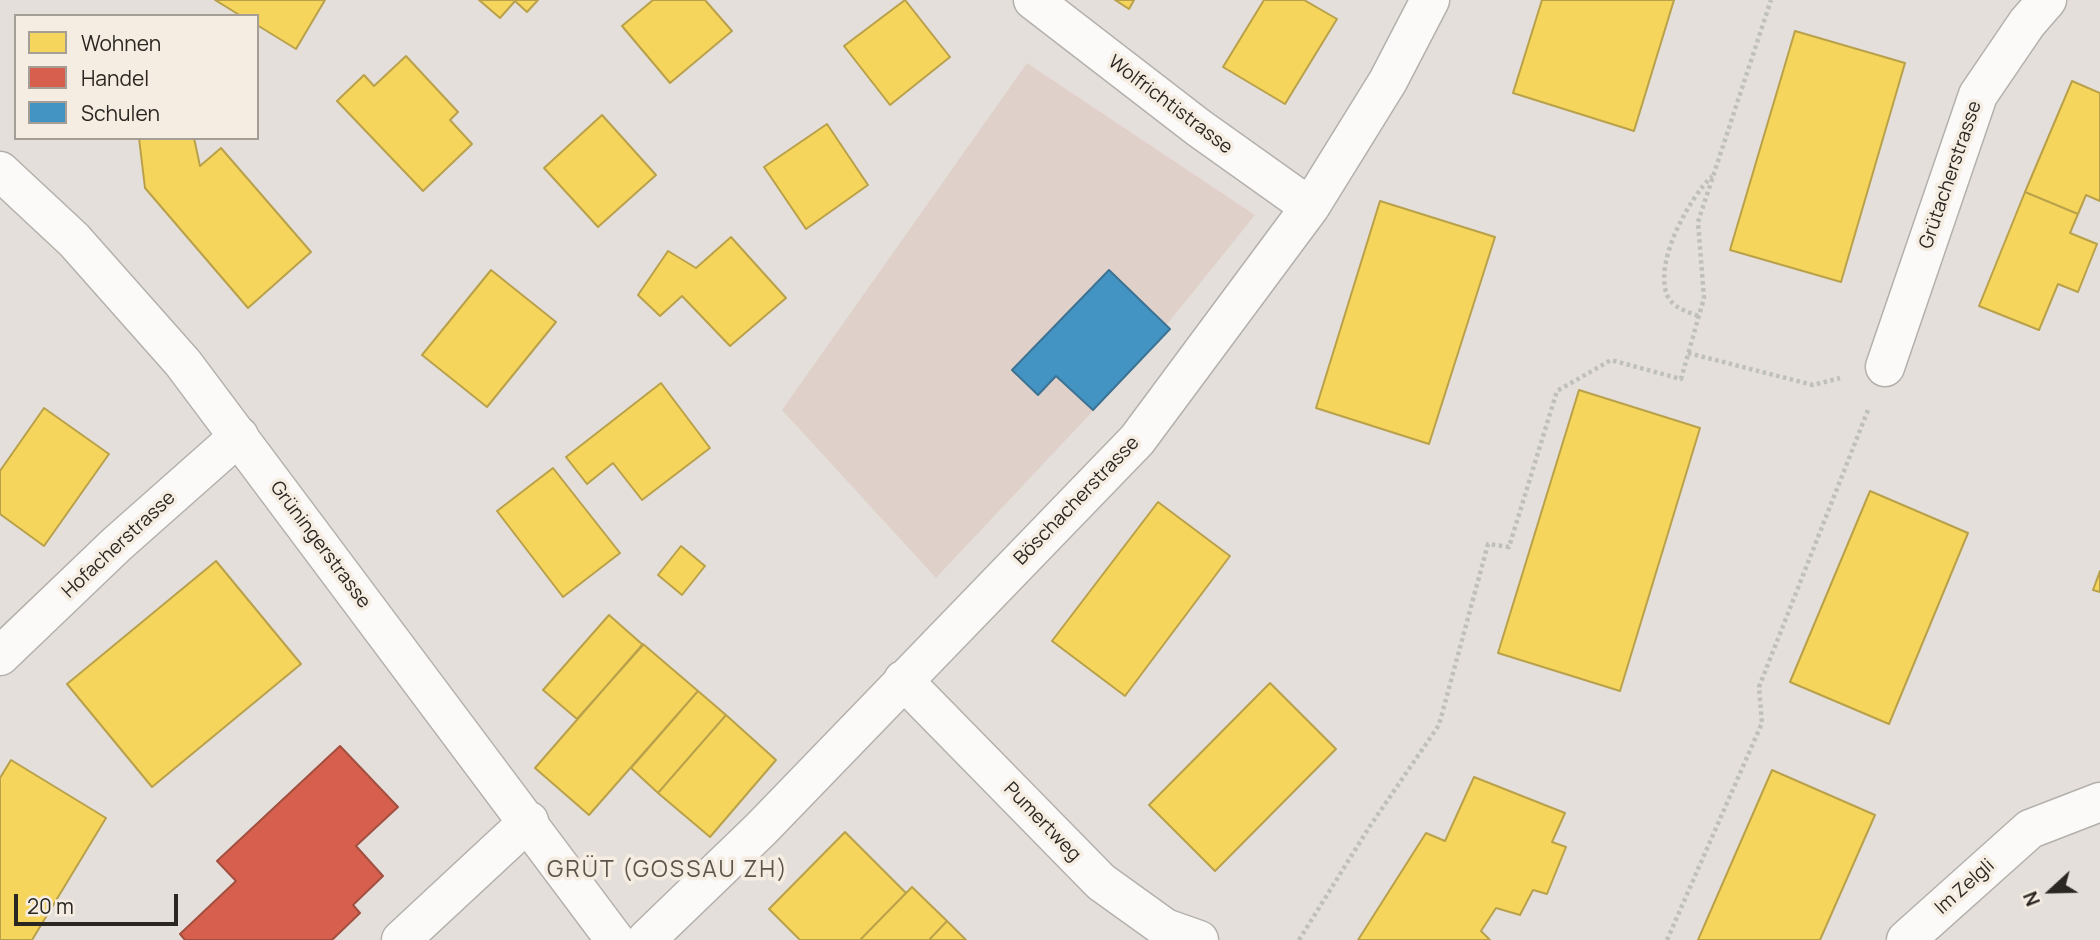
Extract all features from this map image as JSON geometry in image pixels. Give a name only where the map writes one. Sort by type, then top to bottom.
[{"type":"street","name":"Wolfrichtistrasse","points":[[1033,0],[1199,128],[1310,207]]},
{"type":"street","name":"Böschacherstrasse","points":[[646,940],[761,829],[1137,440],[1310,207],[1388,81],[1430,0]]},
{"type":"street","name":"Grütacherstrasse","points":[[1885,367],[1978,95],[2027,23],[2047,0]]},
{"type":"street","name":"Grüningerstrasse","points":[[0,171],[74,240],[183,363],[529,821],[615,940]]},
{"type":"street","name":"Hofacherstrasse","points":[[0,656],[117,544],[239,436]]},
{"type":"street","name":"Pumertweg","points":[[903,680],[1101,882],[1165,928],[1199,940]]},
{"type":"street","name":"Im Zelgli","points":[[1906,940],[2030,829],[2100,802]]},
{"type":"street","points":[[401,940],[529,821]]},
{"type":"path","points":[[1299,940],[1370,826],[1439,725],[1488,544],[1509,547],[1557,391],[1611,360],[1681,379],[1704,298],[1698,222],[1771,0]]},
{"type":"path","points":[[1698,316],[1676,307],[1667,295],[1665,274],[1683,214],[1695,193],[1713,175]]},
{"type":"path","points":[[1688,353],[1813,385]]},
{"type":"path","points":[[1667,940],[1762,723],[1759,687],[1885,367]]},
{"type":"shaded area","points":[[1027,63],[1255,215],[1123,379],[936,578],[782,410]]},
{"type":"building: Wohnen","points":[[215,0],[325,0],[296,49],[259,26],[259,14],[238,14]]},
{"type":"building: Wohnen","points":[[479,0],[538,0],[527,12],[515,1],[500,18]]},
{"type":"building: Wohnen","points":[[653,0],[705,0],[732,31],[670,83],[622,26]]},
{"type":"building: Wohnen","points":[[905,0],[950,57],[890,105],[844,46]]},
{"type":"building: Wohnen","points":[[1115,0],[1134,0],[1129,9]]},
{"type":"building: Wohnen","points":[[1264,0],[1304,0],[1337,19],[1285,104],[1223,67]]},
{"type":"building: Wohnen","points":[[1542,0],[1674,0],[1634,131],[1513,93]]},
{"type":"building: Wohnen","points":[[1795,31],[1905,63],[1841,282],[1730,250]]},
{"type":"building: Wohnen","points":[[406,56],[458,112],[450,120],[472,144],[423,191],[337,101],[364,75],[374,86]]},
{"type":"building: Wohnen","points":[[2072,81],[2100,93],[2100,201],[2086,195],[2078,214],[2025,192]]},
{"type":"building: Wohnen","points":[[602,115],[656,175],[598,227],[544,168]]},
{"type":"building: Wohnen","points":[[827,124],[868,185],[806,229],[764,167]]},
{"type":"building: Wohnen","points":[[139,140],[194,140],[200,166],[221,148],[311,252],[248,308],[145,188]]},
{"type":"building: Wohnen","points":[[2025,192],[2078,214],[2070,233],[2097,244],[2078,292],[2058,284],[2039,330],[1979,306]]},
{"type":"building: Wohnen","points":[[1380,201],[1495,237],[1429,444],[1316,408]]},
{"type":"building: Wohnen","points":[[731,237],[786,298],[730,346],[682,296],[660,316],[638,295],[668,251],[696,268]]},
{"type":"building: Wohnen","points":[[491,270],[556,322],[487,407],[422,355]]},
{"type":"building: Wohnen","points":[[661,383],[710,448],[642,500],[613,463],[587,484],[566,457]]},
{"type":"building: Wohnen","points":[[1579,390],[1700,428],[1620,691],[1498,653]]},
{"type":"building: Wohnen","points":[[44,408],[109,454],[44,546],[0,514],[0,471]]},
{"type":"building: Wohnen","points":[[553,468],[620,553],[563,597],[497,511]]},
{"type":"building: Wohnen","points":[[1870,491],[1968,533],[1889,724],[1790,682]]},
{"type":"building: Wohnen","points":[[1158,502],[1230,556],[1125,696],[1052,641]]},
{"type":"building: Wohnen","points":[[681,546],[705,566],[682,595],[658,575]]},
{"type":"building: Wohnen","points":[[216,561],[301,664],[152,787],[67,684]]},
{"type":"building: Wohnen","points":[[2100,571],[2100,592],[2093,590]]},
{"type":"building: Wohnen","points":[[609,615],[643,645],[577,719],[543,690]]},
{"type":"building: Wohnen","points":[[643,644],[698,691],[589,815],[535,768]]},
{"type":"building: Wohnen","points":[[1270,683],[1336,749],[1215,871],[1149,805]]},
{"type":"building: Wohnen","points":[[698,691],[726,715],[658,793],[631,768]]},
{"type":"building: Wohnen","points":[[726,715],[776,760],[710,837],[658,793]]},
{"type":"building: Wohnen","points":[[11,760],[106,818],[32,940],[0,940],[0,778]]},
{"type":"building: Wohnen","points":[[1772,770],[1875,815],[1820,940],[1698,940]]},
{"type":"building: Wohnen","points":[[1474,777],[1565,813],[1552,842],[1566,847],[1547,894],[1533,890],[1520,915],[1496,908],[1481,931],[1490,940],[1358,940],[1426,833],[1445,841]]},
{"type":"building: Wohnen","points":[[845,832],[906,893],[860,940],[800,940],[769,909]]},
{"type":"building: Wohnen","points":[[912,887],[947,921],[929,940],[860,940]]},
{"type":"building: Wohnen","points":[[947,921],[966,940],[929,940]]},
{"type":"building: Handel","points":[[340,746],[398,807],[356,846],[383,876],[353,905],[360,913],[332,940],[185,940],[180,934],[236,881],[217,861]]},
{"type":"building: Schulen","points":[[1109,270],[1170,329],[1093,410],[1056,376],[1038,395],[1012,370]]},
{"type":"district","name":"GRÜT (GOSSAU ZH)","points":[[668,871]]}]
